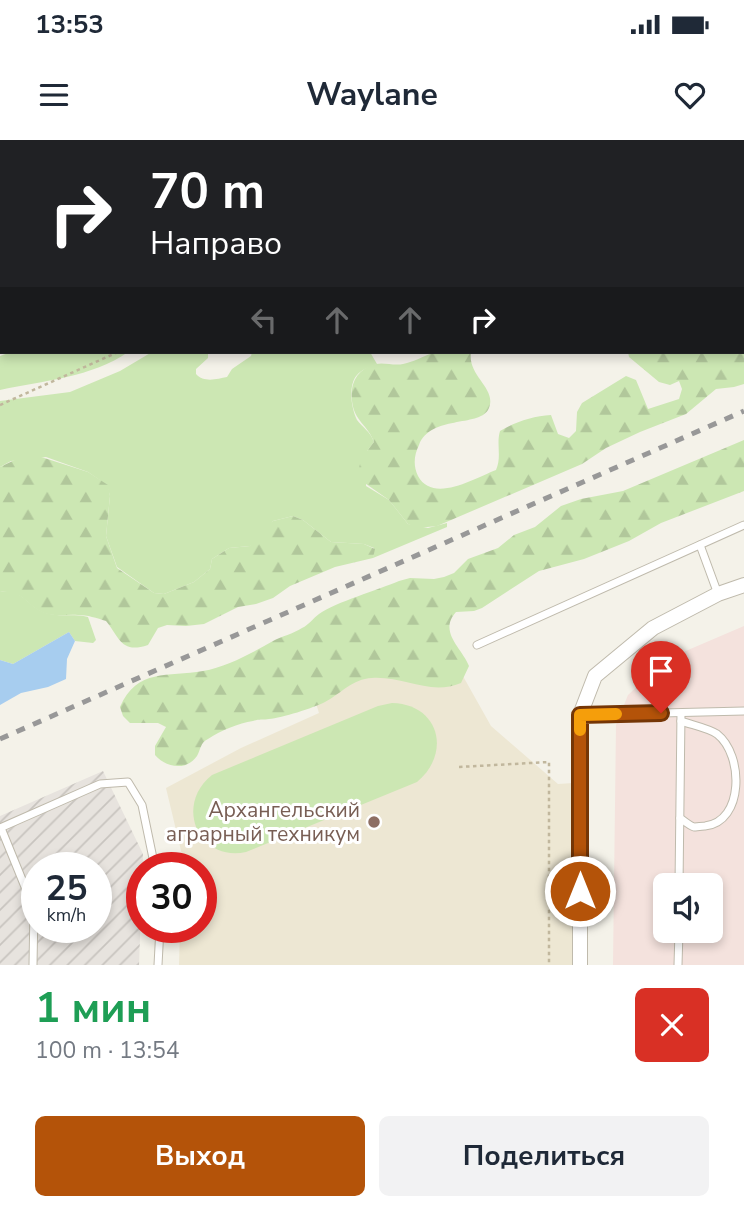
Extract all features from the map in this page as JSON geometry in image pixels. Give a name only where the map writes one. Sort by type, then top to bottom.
[{"type":"street","points":[[580,965],[580,715],[596,676],[653,628],[718,594],[744,584]]},
{"type":"lane","points":[[477,645],[744,525]]},
{"type":"lane","points":[[700,545],[718,594]]},
{"type":"lane","points":[[580,715],[681,717],[744,711]]},
{"type":"lane","points":[[679,873],[681,717]]},
{"type":"lane","points":[[680,818],[694,827],[710,826],[722,821],[736,797],[737,772],[733,753],[717,734],[681,717]]},
{"type":"lane","points":[[33,965],[34,909],[1,828],[100,784],[128,782],[142,805],[152,852]]},
{"type":"lane","points":[[158,965],[159,943]]},
{"type":"lane","points":[[678,965],[679,943]]},
{"type":"path","points":[[0,405],[114,354]]},
{"type":"path","points":[[459,767],[549,762],[549,965]]},
{"type":"shaded area","points":[[744,626],[744,965],[613,965],[616,725],[628,695],[667,659]]},
{"type":"shaded area","name":"Архангельский аграрный техникум","points":[[441,637],[491,726],[558,784],[573,783],[574,965],[179,965],[180,943],[217,943],[217,852],[181,852],[166,788],[241,748],[319,713],[312,691]]},
{"type":"shaded area","points":[[103,771],[142,852],[126,852],[126,943],[140,943],[139,965],[0,965],[0,816]]},
{"type":"green space","points":[[124,354],[83,373],[0,390],[0,356]]},
{"type":"green space","points":[[149,354],[208,354],[208,358],[196,369],[196,374],[211,380],[227,377],[232,369],[252,354],[371,354],[377,364],[357,375],[351,390],[357,420],[374,442],[367,451],[366,486],[389,500],[408,524],[428,528],[447,523],[447,527],[373,558],[374,548],[364,544],[331,542],[303,520],[293,516],[273,521],[250,546],[229,548],[212,559],[210,569],[194,582],[164,594],[154,593],[117,567],[106,536],[110,496],[107,485],[88,472],[46,457],[11,461],[0,467],[0,401],[70,392],[120,371]]},
{"type":"green space","points":[[431,354],[471,354],[474,369],[489,396],[488,410],[475,418],[433,429],[419,445],[415,457],[416,472],[425,484],[444,489],[496,470],[500,431],[518,422],[551,415],[558,434],[569,438],[576,431],[577,412],[582,403],[626,376],[636,380],[648,409],[679,399],[682,389],[679,381],[670,385],[659,382],[628,354],[744,354],[744,384],[716,389],[686,414],[606,448],[582,464],[437,526],[418,528],[408,524],[389,500],[359,479],[362,459],[374,442],[355,413],[352,388],[356,378],[369,366],[382,363],[403,364]]},
{"type":"green space","points":[[744,440],[744,491],[661,523],[629,541],[584,559],[539,571],[482,608],[456,612],[449,626],[450,633],[469,666],[461,683],[428,687],[384,678],[365,679],[313,707],[224,730],[205,741],[197,756],[182,766],[170,765],[155,755],[155,746],[166,727],[158,723],[130,723],[123,716],[120,707],[127,695],[145,680],[203,671],[230,663],[299,630],[319,614],[346,601],[410,578],[434,579],[454,573],[468,559],[498,548],[514,535],[535,527],[561,506],[581,499],[623,491]]},
{"type":"green space","points":[[35,455],[88,472],[108,485],[110,496],[106,536],[117,568],[154,593],[164,594],[194,582],[210,569],[212,559],[229,548],[250,546],[252,536],[273,521],[293,516],[303,520],[331,542],[364,544],[375,549],[373,558],[335,567],[290,586],[273,598],[238,607],[204,624],[167,625],[158,628],[148,645],[127,646],[106,621],[85,616],[44,613],[14,593],[0,592],[0,467],[21,457]]},
{"type":"green space","points":[[11,591],[43,612],[88,617],[96,640],[93,643],[75,641],[69,632],[13,664],[0,660],[0,592]]},
{"type":"green space","points":[[392,703],[408,705],[421,712],[430,721],[435,732],[437,745],[434,758],[417,782],[246,852],[229,853],[204,840],[193,815],[201,787],[212,775],[378,706]]},
{"type":"water","points":[[69,632],[75,641],[67,659],[66,679],[48,687],[21,693],[0,705],[0,660],[13,664]]},
{"type":"railway","points":[[0,739],[744,411]]},
{"type":"slow traffic","points":[[580,730],[580,715],[616,714]]},
{"type":"place","name":"Архангельский аграрный техникум","points":[[374,822]]},
{"type":"route","points":[[580,891],[580,715],[661,713]]}]
